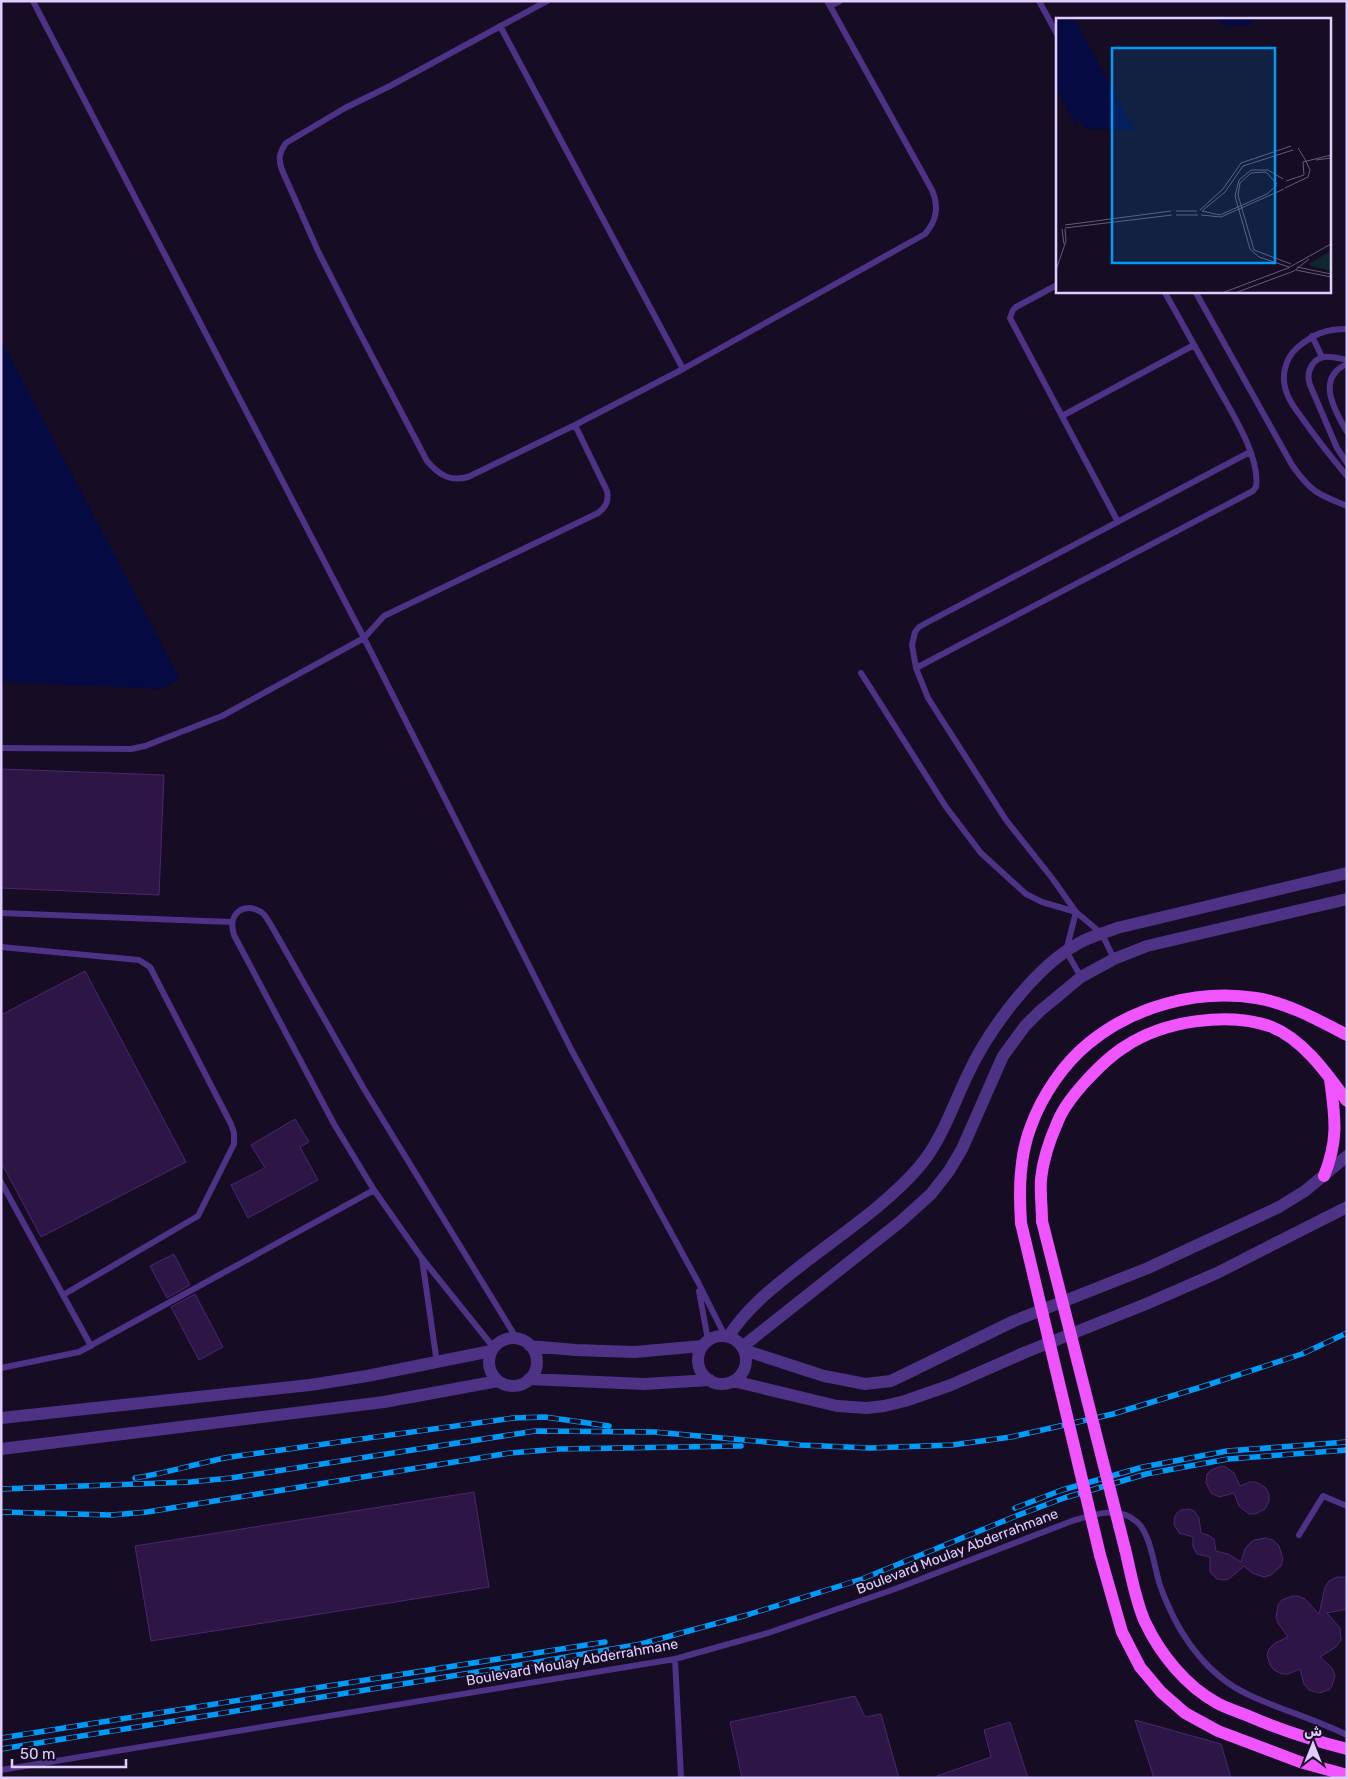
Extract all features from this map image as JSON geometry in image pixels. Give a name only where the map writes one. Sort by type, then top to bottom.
[{"type":"main road","points":[[1347,1035],[1289,1007],[1256,998],[1184,999],[1146,1010],[1117,1024],[1088,1043],[1047,1091],[1031,1127],[1022,1160],[1019,1193],[1021,1223],[1100,1555],[1122,1632],[1140,1667],[1161,1692],[1185,1713],[1218,1731],[1300,1762],[1347,1775]]},
{"type":"main road","points":[[1347,1101],[1330,1077],[1308,1053],[1290,1038],[1272,1028],[1245,1020],[1183,1023],[1154,1032],[1127,1045],[1100,1066],[1076,1092],[1059,1119],[1048,1148],[1041,1179],[1042,1220],[1144,1620],[1155,1641],[1176,1670],[1192,1685],[1217,1703],[1316,1741],[1347,1749]]},
{"type":"main road","points":[[1324,1176],[1333,1153],[1336,1124],[1330,1077]]},
{"type":"street","points":[[727,1336],[743,1315],[769,1290],[869,1214],[919,1167],[939,1138],[968,1072],[986,1038],[1020,995],[1066,951],[1078,943],[1117,928],[1347,873]]},
{"type":"street","points":[[743,1348],[900,1222],[931,1194],[949,1171],[962,1149],[1003,1056],[1025,1026],[1040,1011],[1082,977],[1114,959],[1147,946],[1347,899]]},
{"type":"street","points":[[743,1348],[824,1376],[865,1384],[891,1381],[1014,1321],[1148,1268],[1279,1207],[1305,1191],[1347,1156]]},
{"type":"street","points":[[733,1381],[838,1406],[867,1408],[905,1401],[951,1384],[1217,1273],[1347,1207]]},
{"type":"street","points":[[727,1336],[736,1340],[743,1348],[746,1362],[742,1373],[733,1381],[722,1384],[705,1377],[699,1367],[698,1355],[705,1343],[713,1337],[727,1336]]},
{"type":"street","points":[[1,1418],[310,1385],[437,1363],[493,1349],[509,1338],[524,1341],[534,1352],[536,1366],[530,1380]]},
{"type":"street","points":[[530,1346],[635,1352],[705,1343]]},
{"type":"street","points":[[493,1349],[489,1366],[491,1373],[498,1381],[509,1386],[516,1386],[530,1380],[644,1384],[710,1380]]},
{"type":"street","points":[[1,1449],[384,1402],[498,1381]]},
{"type":"lane","points":[[33,1],[364,638],[572,1051],[727,1336]]},
{"type":"lane","points":[[547,1],[390,86],[345,108],[286,143],[280,152],[279,160],[286,181],[354,322],[427,461],[435,471],[453,480],[468,477],[683,369],[925,234],[933,225],[936,200],[932,190],[828,4],[840,1]]},
{"type":"lane","points":[[1039,1],[1056,32]]},
{"type":"lane","points":[[500,26],[683,369]]},
{"type":"lane","points":[[1056,287],[1016,307],[1010,318],[1118,522]]},
{"type":"lane","points":[[916,668],[1253,491],[1256,487],[1257,481],[1250,452],[1243,434],[1165,292]]},
{"type":"lane","points":[[1196,292],[1292,465],[1303,481],[1313,491],[1347,506]]},
{"type":"lane","points":[[1347,329],[1330,330],[1312,336],[1292,352],[1284,374],[1285,389],[1292,403],[1316,438],[1347,476]]},
{"type":"lane","points":[[1312,336],[1322,357]]},
{"type":"lane","points":[[1062,416],[1194,345]]},
{"type":"lane","points":[[1347,360],[1322,357],[1312,365],[1308,374],[1308,380],[1337,448],[1347,463]]},
{"type":"lane","points":[[1347,364],[1333,375],[1330,381],[1329,394],[1347,432]]},
{"type":"lane","points":[[1,748],[131,749],[144,746],[222,716],[364,638],[384,616],[598,513],[604,508],[608,497],[607,491],[575,424]]},
{"type":"lane","points":[[1114,959],[1102,934],[1076,912],[1006,820],[928,698],[916,668],[912,645],[913,638],[919,627],[1250,452]]},
{"type":"lane","points":[[861,673],[946,807],[981,853],[1026,894],[1042,902],[1076,912]]},
{"type":"lane","points":[[493,1349],[422,1258],[374,1190],[334,1124],[234,935],[231,922],[233,916],[238,912],[246,909],[256,910],[265,915],[364,1089],[517,1339]]},
{"type":"lane","points":[[1076,912],[1066,951],[1082,977]]},
{"type":"lane","points":[[1,913],[231,922]]},
{"type":"lane","points":[[1,947],[140,960],[150,967],[234,1133],[234,1144],[198,1216],[63,1295]]},
{"type":"lane","points":[[1,1182],[91,1346]]},
{"type":"lane","points":[[1,1368],[79,1352],[374,1190]]},
{"type":"lane","points":[[422,1258],[437,1363]]},
{"type":"lane","points":[[698,1282],[705,1343]]},
{"type":"lane","points":[[1299,1534],[1323,1496],[1347,1506]]},
{"type":"lane","name":"Boulevard Moulay Abderrahmane","points":[[1,1770],[675,1659],[768,1633],[877,1595],[1072,1521],[1101,1513],[1117,1512],[1128,1516],[1141,1526],[1146,1535],[1160,1585],[1176,1624],[1203,1660],[1246,1694],[1347,1735]]},
{"type":"lane","points":[[675,1659],[681,1778]]},
{"type":"shaded area","points":[[1,340],[180,679],[161,689],[1,682]]},
{"type":"building","points":[[1,769],[164,775],[159,895],[1,888]]},
{"type":"building","points":[[85,971],[186,1162],[41,1237],[1,1162],[1,1015]]},
{"type":"building","points":[[295,1119],[309,1142],[300,1147],[318,1180],[248,1218],[231,1185],[265,1168],[251,1145]]},
{"type":"building","points":[[174,1254],[190,1285],[167,1298],[150,1266]]},
{"type":"building","points":[[195,1294],[223,1347],[199,1360],[171,1307]]},
{"type":"building","points":[[1221,1466],[1234,1473],[1240,1486],[1256,1482],[1266,1488],[1269,1501],[1265,1509],[1255,1514],[1249,1514],[1239,1506],[1234,1493],[1219,1497],[1211,1493],[1206,1483],[1207,1474]]},
{"type":"building","points":[[474,1492],[489,1587],[151,1641],[135,1546]]},
{"type":"building","points":[[1189,1509],[1194,1511],[1199,1518],[1201,1533],[1214,1539],[1216,1551],[1228,1554],[1241,1562],[1245,1549],[1249,1544],[1254,1540],[1266,1538],[1273,1540],[1279,1546],[1283,1559],[1281,1566],[1271,1575],[1264,1577],[1252,1573],[1244,1566],[1229,1579],[1217,1579],[1210,1572],[1210,1557],[1197,1554],[1193,1547],[1193,1537],[1179,1533],[1174,1524],[1177,1513],[1181,1510]]},
{"type":"building","points":[[1337,1577],[1347,1577],[1347,1609],[1327,1613],[1340,1628],[1341,1640],[1336,1647],[1320,1657],[1332,1668],[1335,1676],[1329,1690],[1319,1693],[1309,1690],[1304,1684],[1300,1669],[1288,1674],[1282,1674],[1274,1670],[1270,1665],[1267,1655],[1269,1649],[1275,1643],[1288,1637],[1276,1617],[1278,1605],[1282,1600],[1298,1596],[1305,1599],[1319,1614],[1325,1587],[1329,1581]]},
{"type":"building","points":[[855,1696],[865,1717],[881,1714],[899,1778],[742,1778],[730,1722]]},
{"type":"building","points":[[1135,1720],[1221,1744],[1231,1778],[1154,1778]]},
{"type":"building","points":[[1010,1722],[1028,1778],[937,1778],[937,1776],[991,1757],[984,1730]]},
{"type":"railway","points":[[1,1489],[190,1482],[231,1478],[535,1431],[654,1432],[800,1445],[870,1448],[952,1445],[1011,1437],[1113,1414],[1302,1354],[1347,1333]]},
{"type":"railway","points":[[135,1478],[230,1457],[513,1418],[545,1417],[609,1426]]},
{"type":"railway","points":[[1015,1508],[1062,1490],[1143,1467],[1227,1451],[1347,1442]]},
{"type":"railway","points":[[1,1512],[112,1515],[147,1512],[510,1453],[559,1449],[741,1446]]},
{"type":"railway","points":[[1,1749],[641,1644],[747,1615],[862,1579],[1064,1498],[1146,1474],[1228,1459],[1347,1450]]},
{"type":"railway","points":[[1,1738],[605,1642]]}]
